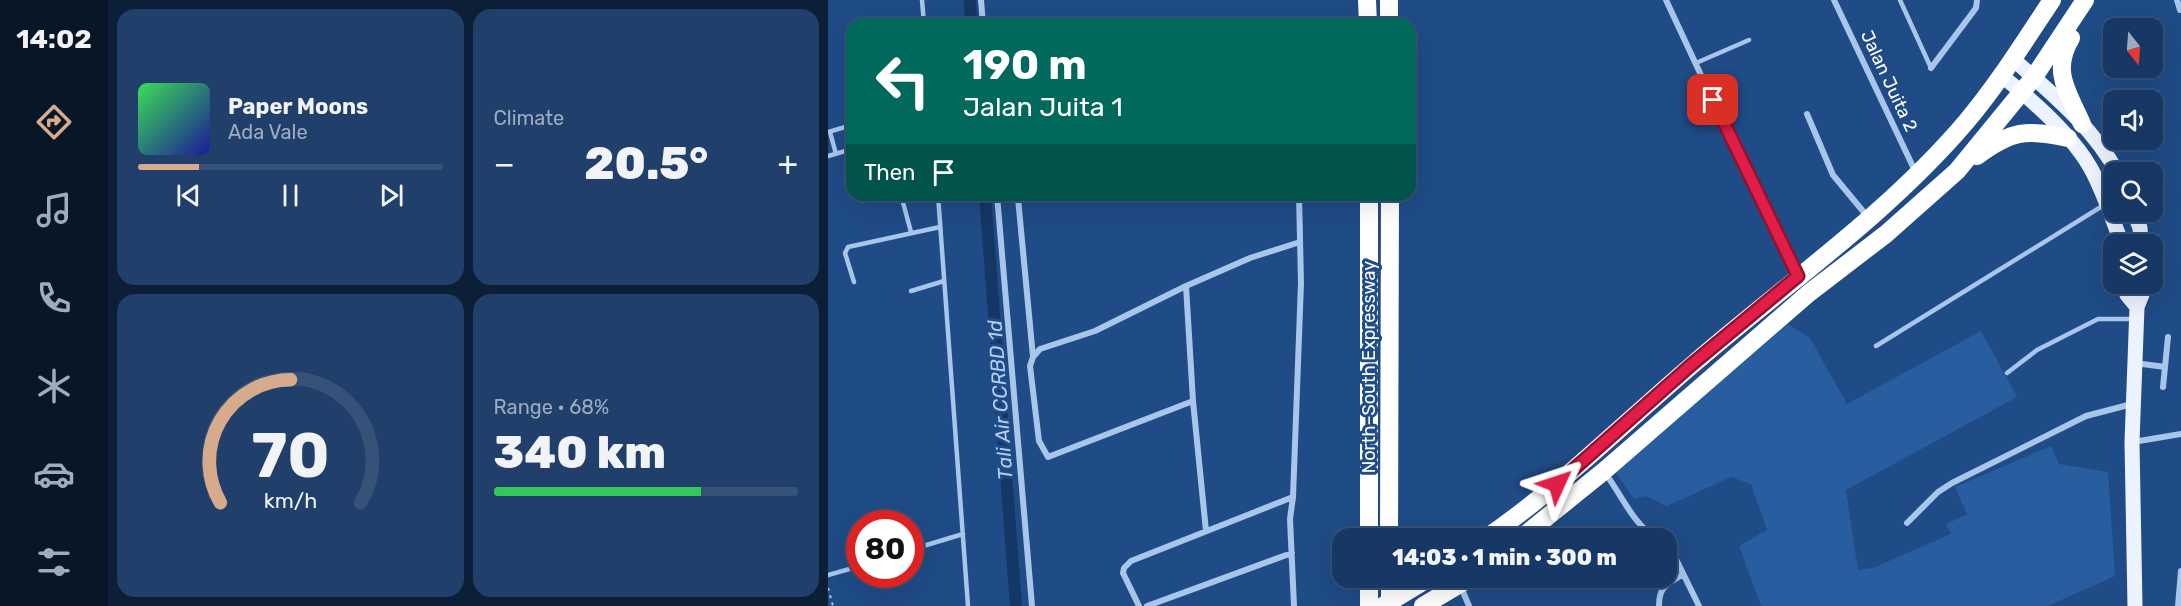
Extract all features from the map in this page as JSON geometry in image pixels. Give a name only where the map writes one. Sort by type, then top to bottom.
[{"type":"highway","points":[[1367,0],[1368,18]]},
{"type":"highway","points":[[1389,0],[1389,18]]},
{"type":"highway","points":[[1501,528],[1557,484],[1691,365],[1869,219],[1917,175],[1964,124],[2002,76],[2052,0]]},
{"type":"highway","points":[[1957,171],[2034,77],[2085,0]]},
{"type":"highway","points":[[2082,124],[2061,72],[2061,60],[2068,43],[2093,0]]},
{"type":"highway","points":[[1533,528],[1604,471],[1809,293],[1886,234],[1957,171],[1981,153],[2011,136],[2030,131],[2068,138]]},
{"type":"highway","name":"North–South Expressway","points":[[1369,201],[1369,528]]},
{"type":"highway","name":"North–South Expressway","points":[[1389,528],[1390,201]]},
{"type":"highway","points":[[1369,588],[1369,606]]},
{"type":"highway","points":[[1389,588],[1390,606]]},
{"type":"highway","points":[[1383,606],[1413,588]]},
{"type":"highway","points":[[1423,606],[1453,588]]},
{"type":"main road","points":[[2013,59],[2082,124],[2111,162]]},
{"type":"main road","points":[[2002,76],[2022,92],[2068,138],[2090,166],[2103,197]]},
{"type":"main road","points":[[2127,294],[2136,313]]},
{"type":"main road","points":[[2135,606],[2132,442],[2136,313],[2142,294]]},
{"type":"street","points":[[981,0],[982,18]]},
{"type":"street","points":[[1666,0],[1748,176],[1798,276]]},
{"type":"street","name":"Jalan Juita 2","points":[[1834,0],[1917,175]]},
{"type":"street","points":[[1930,68],[1976,8],[1977,0]]},
{"type":"street","points":[[2176,0],[2180,10]]},
{"type":"street","points":[[1807,114],[1833,175],[1869,219]]},
{"type":"street","points":[[998,201],[1032,606]]},
{"type":"street","points":[[1018,201],[1033,357]]},
{"type":"street","points":[[1294,606],[1290,519],[1293,497],[1301,284],[1299,201]]},
{"type":"street","points":[[1193,401],[1048,457],[1039,441],[1030,366],[1033,357],[1040,349],[1095,331],[1186,286],[1250,258],[1300,242]]},
{"type":"street","points":[[1186,286],[1193,401],[1206,531]]},
{"type":"street","points":[[2163,387],[2168,338]]},
{"type":"street","points":[[2135,363],[2165,367]]},
{"type":"street","points":[[1906,523],[1938,492],[1952,483],[2086,416],[2133,404]]},
{"type":"street","points":[[2132,442],[2181,434]]},
{"type":"street","points":[[1604,471],[1633,517],[1645,528]]},
{"type":"street","points":[[1139,606],[1123,573],[1124,568],[1131,561],[1293,497]]},
{"type":"street","points":[[1147,606],[1292,553]]},
{"type":"street","points":[[1677,561],[1699,606]]},
{"type":"street","points":[[2178,606],[2181,571]]},
{"type":"street","points":[[1659,606],[1659,594],[1662,588],[1683,574]]},
{"type":"street","points":[[1466,588],[1469,606]]},
{"type":"lane","points":[[922,0],[924,18]]},
{"type":"lane","points":[[1900,0],[1930,68]]},
{"type":"lane","points":[[1696,63],[1749,40]]},
{"type":"lane","points":[[836,154],[829,132],[846,127]]},
{"type":"lane","points":[[828,156],[846,151]]},
{"type":"lane","points":[[903,201],[911,232]]},
{"type":"lane","points":[[938,201],[968,606]]},
{"type":"lane","points":[[1876,346],[2103,206]]},
{"type":"lane","points":[[855,282],[845,253],[848,247],[940,227]]},
{"type":"lane","points":[[911,291],[944,280]]},
{"type":"lane","points":[[2007,374],[2037,350],[2098,319],[2136,313]]},
{"type":"lane","points":[[924,546],[963,534]]},
{"type":"lane","points":[[828,575],[846,570]]},
{"type":"path","points":[[828,588],[833,606]]},
{"type":"shaded area","points":[[1788,324],[1810,338],[1847,404],[1981,331],[2017,397],[1846,490],[1858,570],[1873,568],[1951,534],[1946,524],[1967,514],[1955,487],[2051,446],[2059,464],[2108,472],[2115,576],[2048,606],[1761,606],[1739,546],[1767,530],[1751,484],[1731,477],[1667,506],[1646,496],[1634,499],[1615,471]]},
{"type":"waterway","name":"Tali Air CCRBD 1d","points":[[970,0],[971,18]]},
{"type":"waterway","name":"Tali Air CCRBD 1d","points":[[985,201],[1016,606]]},
{"type":"route","points":[[1557,484],[1691,365],[1798,276],[1713,100]]}]
